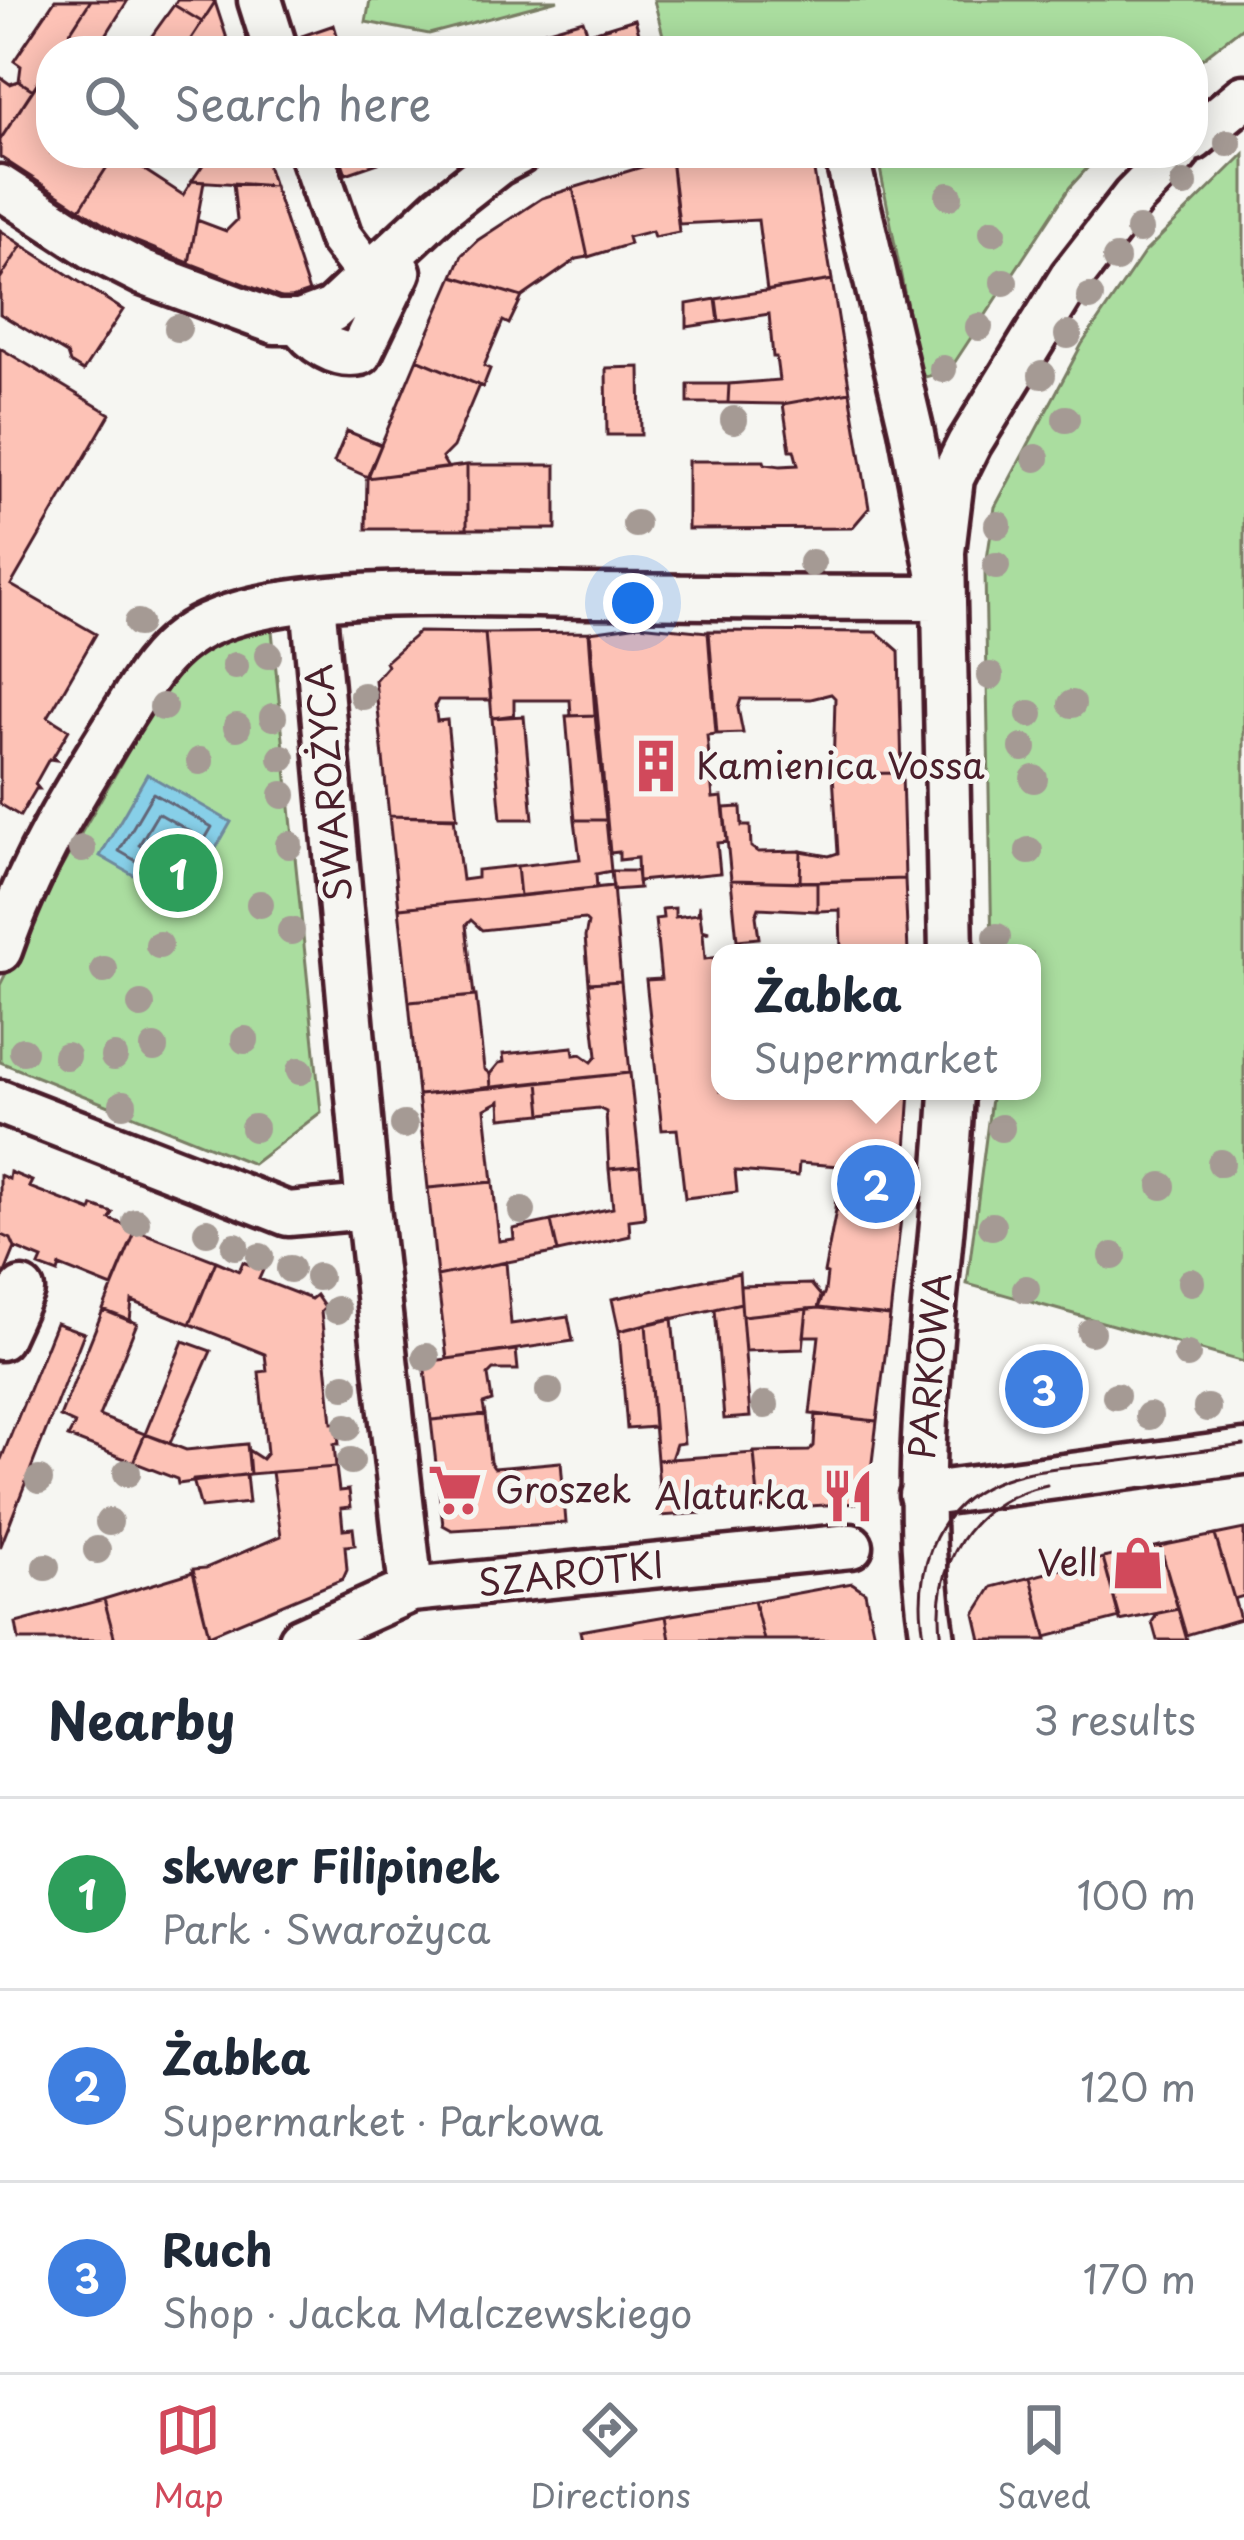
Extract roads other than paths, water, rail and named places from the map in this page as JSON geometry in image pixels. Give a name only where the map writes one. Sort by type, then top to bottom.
[{"type":"street","points":[[260,0],[271,36]]},
{"type":"street","points":[[1208,127],[1244,97]]},
{"type":"street","points":[[316,168],[340,237],[378,266]]},
{"type":"street","points":[[0,187],[94,248],[143,273],[275,322],[301,322],[332,310],[491,168]]},
{"type":"street","points":[[850,168],[911,429],[943,598]]},
{"type":"street","points":[[951,944],[943,598],[945,514],[952,478],[968,444],[1071,278],[1134,197],[1163,168]]},
{"type":"street","points":[[911,429],[968,444]]},
{"type":"street","points":[[0,950],[20,891],[97,756],[160,659],[183,638],[227,614],[313,602],[442,596],[943,598]]},
{"type":"street","name":"SWAROŻYCA","points":[[313,602],[368,1208],[411,1591]]},
{"type":"street","name":"PARKOWA","points":[[933,1640],[921,1496],[951,1100]]},
{"type":"street","points":[[0,1102],[288,1214],[368,1208]]},
{"type":"street","points":[[0,1338],[22,1289]]},
{"type":"street","points":[[921,1496],[1244,1452]]},
{"type":"street","name":"SZAROTKI","points":[[300,1640],[411,1591],[850,1546]]},
{"type":"water","points":[[147,774],[231,822],[184,904],[100,856]]},
{"type":"tram line","points":[[925,1640],[922,1593],[931,1548],[955,1510],[973,1495],[994,1483],[1035,1471],[1244,1445]]},
{"type":"tram line","points":[[942,1640],[943,1586],[962,1540],[997,1505],[1047,1485]]},
{"type":"place","name":"Kamienica Vossa","points":[[656,766]]},
{"type":"place","name":"skwer Filipinek","points":[[178,873]]},
{"type":"place","name":"Żabka","points":[[876,1184]]},
{"type":"place","name":"Ruch","points":[[1044,1389]]},
{"type":"place","name":"Groszek","points":[[455,1490]]},
{"type":"place","name":"Alaturka","points":[[848,1496]]},
{"type":"place","name":"Vell","points":[[1138,1563]]}]
